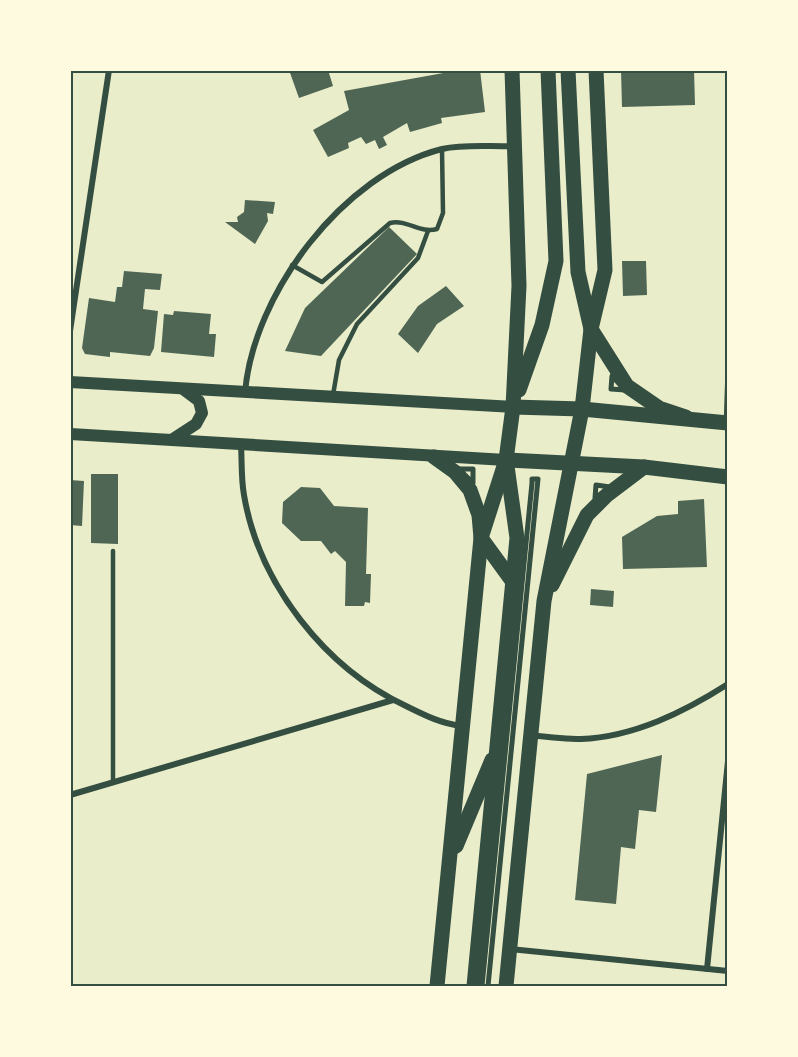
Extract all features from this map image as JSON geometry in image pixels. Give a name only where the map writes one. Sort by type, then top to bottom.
[{"type":"main road","points":[[481,538],[506,460],[513,407],[519,286],[512,70]]},
{"type":"main road","points":[[513,407],[542,325],[556,261],[548,70]]},
{"type":"main road","points":[[568,70],[578,272],[591,330],[627,386],[659,408],[686,417]]},
{"type":"main road","points":[[506,987],[544,600],[582,409],[591,330],[605,270],[596,70]]},
{"type":"main road","points":[[70,382],[333,398],[582,409],[686,417],[727,423]]},
{"type":"main road","points":[[172,440],[196,424],[202,413],[199,401],[183,389]]},
{"type":"main road","points":[[70,434],[434,457],[644,467],[728,477]]},
{"type":"main road","points":[[434,457],[455,472],[470,490],[479,515],[481,538],[437,987]]},
{"type":"main road","points":[[474,987],[517,538],[506,460]]},
{"type":"main road","points":[[544,600],[587,515],[607,495],[644,467]]},
{"type":"main road","points":[[481,538],[513,582]]},
{"type":"main road","points":[[450,860],[498,746]]},
{"type":"street","points":[[70,331],[109,70]]},
{"type":"street","points":[[245,393],[247,370],[262,319],[292,265],[340,211],[373,183],[398,167],[442,149],[515,146]]},
{"type":"street","points":[[241,444],[244,495],[250,522],[277,582],[299,618],[346,668],[393,700],[449,725],[463,726]]},
{"type":"street","points":[[482,987],[532,479],[538,479],[488,987]]},
{"type":"street","points":[[530,735],[580,739],[637,729],[698,703],[728,684]]},
{"type":"street","points":[[70,795],[393,700]]},
{"type":"street","points":[[707,969],[725,821],[728,761]]},
{"type":"street","points":[[510,949],[728,971]]},
{"type":"lane","points":[[292,265],[322,282],[390,223],[403,222],[428,231],[436,229],[443,213],[442,149]]},
{"type":"lane","points":[[333,398],[339,360],[353,329],[363,315],[418,258],[428,231]]},
{"type":"lane","points":[[727,423],[728,360]]},
{"type":"lane","points":[[112,783],[113,551]]},
{"type":"building","points":[[289,70],[328,70],[333,86],[299,98]]},
{"type":"building","points":[[460,70],[480,70],[485,112],[441,118],[442,123],[410,132],[407,123],[383,137],[387,145],[379,149],[375,140],[366,144],[361,137],[348,143],[349,148],[328,157],[313,130],[349,110],[344,91]]},
{"type":"building","points":[[621,70],[694,70],[695,105],[622,107]]},
{"type":"building","points":[[245,200],[275,202],[273,214],[267,213],[268,221],[255,244],[225,222],[238,222],[237,217],[244,212]]},
{"type":"building","points":[[389,227],[417,254],[321,356],[285,351],[305,308]]},
{"type":"building","points":[[622,261],[646,261],[647,295],[623,296]]},
{"type":"building","points":[[124,271],[162,274],[160,290],[145,289],[143,309],[158,311],[154,348],[150,356],[110,352],[110,357],[85,354],[82,348],[89,298],[115,302],[117,287],[122,287]]},
{"type":"building","points":[[446,286],[464,306],[437,324],[418,353],[398,334],[418,306]]},
{"type":"building","points":[[174,311],[211,314],[209,334],[216,334],[214,357],[161,352],[164,314],[173,315]]},
{"type":"building","points":[[91,474],[118,474],[118,544],[91,543]]},
{"type":"building","points":[[70,480],[84,481],[82,526],[70,525]]},
{"type":"building","points":[[301,487],[320,488],[334,506],[368,508],[366,574],[371,574],[370,603],[365,602],[364,606],[345,606],[346,562],[335,551],[331,554],[321,541],[301,541],[282,523],[283,502]]},
{"type":"building","points":[[704,499],[707,567],[623,569],[622,537],[657,516],[678,514],[678,501]]},
{"type":"building","points":[[591,589],[614,591],[613,607],[590,605]]},
{"type":"building","points":[[662,755],[656,812],[639,810],[635,849],[621,847],[616,904],[575,900],[587,774]]}]
